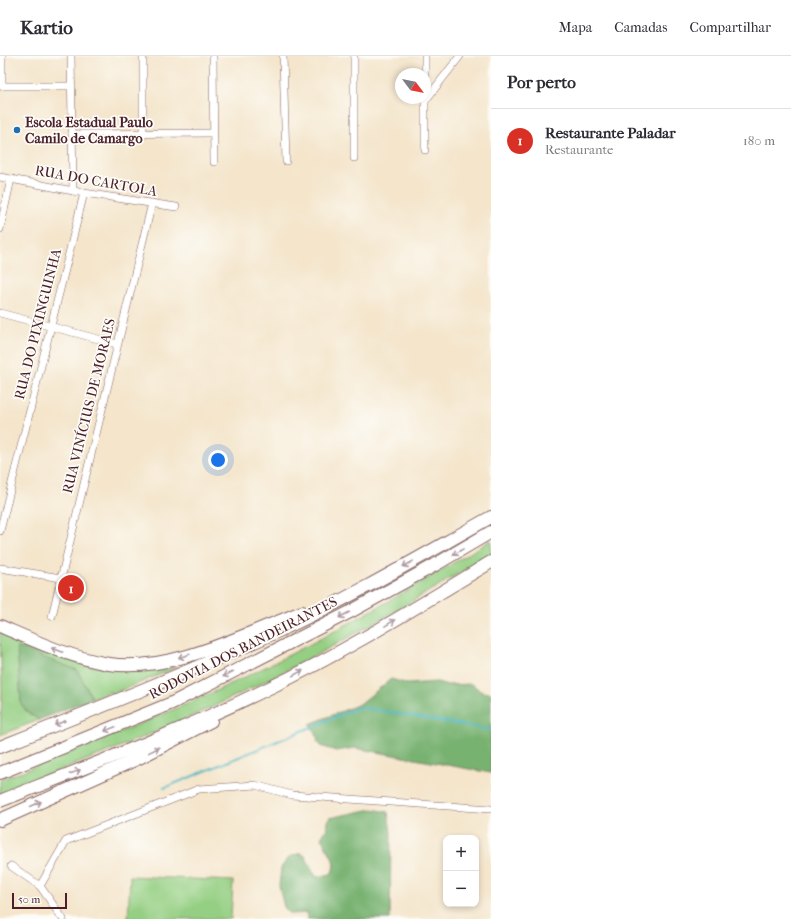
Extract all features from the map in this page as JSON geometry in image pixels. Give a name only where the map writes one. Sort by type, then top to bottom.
[{"type":"highway","points":[[0,747],[116,702],[286,628],[364,588],[491,518]]},
{"type":"highway","name":"RODOVIA DOS BANDEIRANTES","points":[[0,773],[172,703],[350,612],[436,565],[491,532]]},
{"type":"highway","points":[[0,820],[194,731],[265,690],[368,637],[491,562]]},
{"type":"highway","points":[[0,626],[57,650],[84,659],[110,664],[160,663],[210,648],[364,588]]},
{"type":"highway","points":[[0,801],[123,752],[265,690]]},
{"type":"street","points":[[2,56],[1,86],[71,86]]},
{"type":"street","points":[[71,56],[73,191]]},
{"type":"street","points":[[143,56],[143,134]]},
{"type":"street","points":[[213,56],[212,133],[214,162]]},
{"type":"street","points":[[283,56],[286,161]]},
{"type":"street","points":[[354,56],[354,158]]},
{"type":"street","points":[[425,56],[425,68]]},
{"type":"street","points":[[431,93],[460,56]]},
{"type":"street","points":[[425,104],[425,150]]},
{"type":"street","points":[[72,134],[212,133]]},
{"type":"street","name":"RUA DO CARTOLA","points":[[0,177],[84,193],[176,207]]},
{"type":"street","points":[[0,229],[11,179]]},
{"type":"street","name":"RUA DO PIXINGUINHA","points":[[0,531],[84,193]]},
{"type":"street","name":"RUA VINÍCIUS DE MORAES","points":[[52,616],[152,203]]},
{"type":"street","points":[[0,313],[117,344]]},
{"type":"street","points":[[0,568],[61,578]]},
{"type":"street","points":[[40,886],[66,841],[199,789],[255,785],[292,795],[491,809]]},
{"type":"street","points":[[11,866],[40,886],[63,919]]},
{"type":"green space","points":[[491,540],[491,554],[389,615],[284,672],[160,730],[0,794],[0,780],[130,728],[244,678],[351,622],[422,582]]},
{"type":"green space","points":[[0,631],[60,656],[90,666],[148,670],[178,667],[112,694],[109,692],[92,698],[77,670],[27,712],[39,720],[0,735],[2,692]]},
{"type":"green space","points":[[17,647],[77,670],[92,698],[39,720],[27,712],[21,704]]},
{"type":"green space","points":[[391,679],[408,684],[437,682],[448,685],[472,684],[482,692],[491,693],[491,773],[355,748],[336,751],[321,746],[319,742],[316,741],[318,739],[310,724],[360,704]]},
{"type":"green space","points":[[372,809],[388,812],[391,833],[390,919],[308,919],[306,913],[290,914],[284,907],[279,886],[281,868],[289,857],[301,853],[305,856],[316,877],[331,874],[334,865],[333,860],[321,838],[326,830],[329,818]]},
{"type":"green space","points":[[130,876],[233,881],[231,919],[128,919]]},
{"type":"waterway","points":[[164,788],[360,707],[491,730]]},
{"type":"place","name":"Escola Estadual Paulo Camilo de Camargo","points":[[17,130]]},
{"type":"place","name":"Restaurante Paladar","points":[[71,588]]}]
